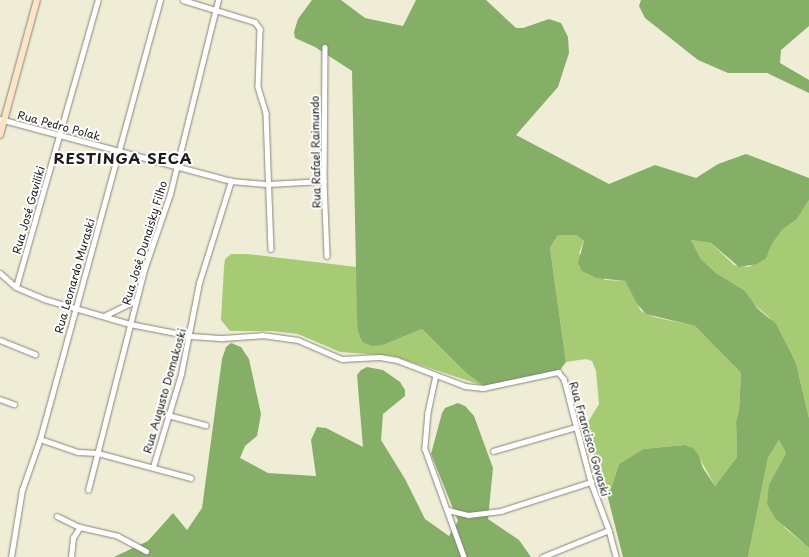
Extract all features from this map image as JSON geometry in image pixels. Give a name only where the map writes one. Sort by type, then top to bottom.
[{"type":"street","points":[[0,135],[2,120],[37,0]]},
{"type":"street","name":"Rua José Gaviliki","points":[[16,287],[98,0]]},
{"type":"street","name":"Rua Leonardo Muraski","points":[[11,557],[22,490],[40,439],[75,308],[120,152],[160,0]]},
{"type":"street","points":[[183,0],[215,8],[255,22],[260,29],[258,87],[266,114],[271,249]]},
{"type":"street","name":"Rua José Dunaisky Filho","points":[[88,490],[135,301],[170,194],[218,0]]},
{"type":"street","name":"Rua Rafael Raimundo","points":[[325,47],[324,181],[327,256]]},
{"type":"street","name":"Rua Pedro Polak","points":[[2,120],[231,181],[268,184],[324,181]]},
{"type":"street","name":"Rua Augusto Domakoski","points":[[153,467],[191,336],[199,283],[231,181]]},
{"type":"street","points":[[0,273],[16,287],[44,299],[130,324],[191,336],[223,338],[262,335],[298,340],[342,359],[380,357],[436,375],[428,412],[425,449],[464,557]]},
{"type":"street","points":[[104,316],[135,301]]},
{"type":"street","points":[[0,340],[35,354]]},
{"type":"street","name":"Rua Francisco Govaski","points":[[436,375],[465,386],[483,388],[558,372],[564,379],[591,482],[609,530],[616,557]]},
{"type":"street","points":[[0,399],[14,404]]},
{"type":"street","points":[[168,415],[206,425]]},
{"type":"street","points":[[493,452],[576,427]]},
{"type":"street","points":[[40,439],[78,452],[98,453],[191,478]]},
{"type":"street","points":[[448,510],[468,515],[501,511],[591,482]]},
{"type":"street","points":[[57,516],[80,527],[118,536],[146,551]]},
{"type":"street","points":[[71,557],[73,538],[80,527]]},
{"type":"street","points":[[542,557],[609,530]]},
{"type":"green space","points":[[312,0],[341,0],[365,18],[403,26],[416,0],[486,0],[516,28],[523,28],[549,19],[561,23],[568,37],[569,53],[558,87],[516,135],[609,184],[655,165],[696,178],[718,164],[746,154],[809,178],[809,200],[797,219],[783,229],[772,244],[766,258],[757,264],[739,267],[711,243],[691,240],[701,259],[716,273],[744,290],[757,308],[776,324],[796,363],[809,418],[809,548],[775,518],[767,504],[769,484],[786,453],[779,440],[768,458],[748,557],[623,557],[608,498],[619,464],[643,449],[684,445],[693,448],[698,454],[703,468],[715,486],[737,457],[736,422],[739,410],[741,373],[695,326],[646,314],[637,304],[625,281],[597,278],[582,271],[578,263],[584,241],[576,235],[558,235],[550,248],[566,362],[560,370],[484,386],[466,373],[422,329],[383,345],[372,346],[362,342],[358,332],[357,318],[352,71],[315,47],[295,38],[294,32],[298,19]]},
{"type":"green space","points":[[641,0],[809,0],[809,26],[781,50],[780,63],[809,80],[809,93],[767,73],[728,73],[698,60],[645,18],[639,6]]},
{"type":"green space","points":[[809,200],[809,418],[796,363],[769,317],[751,302],[744,290],[716,273],[701,259],[691,240],[711,243],[734,265],[749,267],[768,253],[772,244],[783,229],[797,219]]},
{"type":"green space","points":[[558,235],[576,235],[584,241],[579,253],[605,280],[625,281],[641,311],[654,317],[695,326],[741,373],[739,410],[736,422],[737,457],[715,486],[701,461],[684,445],[643,449],[619,464],[608,498],[587,439],[585,427],[599,404],[596,371],[592,361],[586,359],[566,362],[550,248]]},
{"type":"green space","points":[[231,254],[247,254],[357,267],[358,332],[362,342],[383,345],[422,329],[466,373],[484,386],[393,356],[340,352],[298,334],[272,331],[230,331],[221,320],[225,259]]},
{"type":"green space","points":[[231,343],[241,347],[249,359],[261,414],[257,436],[245,446],[240,458],[268,473],[316,476],[311,440],[317,427],[326,428],[363,447],[357,375],[361,370],[367,367],[383,370],[400,382],[405,390],[405,396],[383,414],[381,440],[405,479],[425,519],[449,536],[458,521],[431,454],[442,413],[445,408],[458,403],[465,406],[474,416],[493,468],[488,519],[519,540],[531,557],[114,557],[148,541],[173,513],[187,530],[202,508],[222,359],[226,347]]},
{"type":"green space","points":[[779,440],[786,453],[769,484],[785,528],[809,548],[809,557],[748,557],[768,458]]},
{"type":"district","name":"RESTINGA SECA","points":[[123,158]]}]
